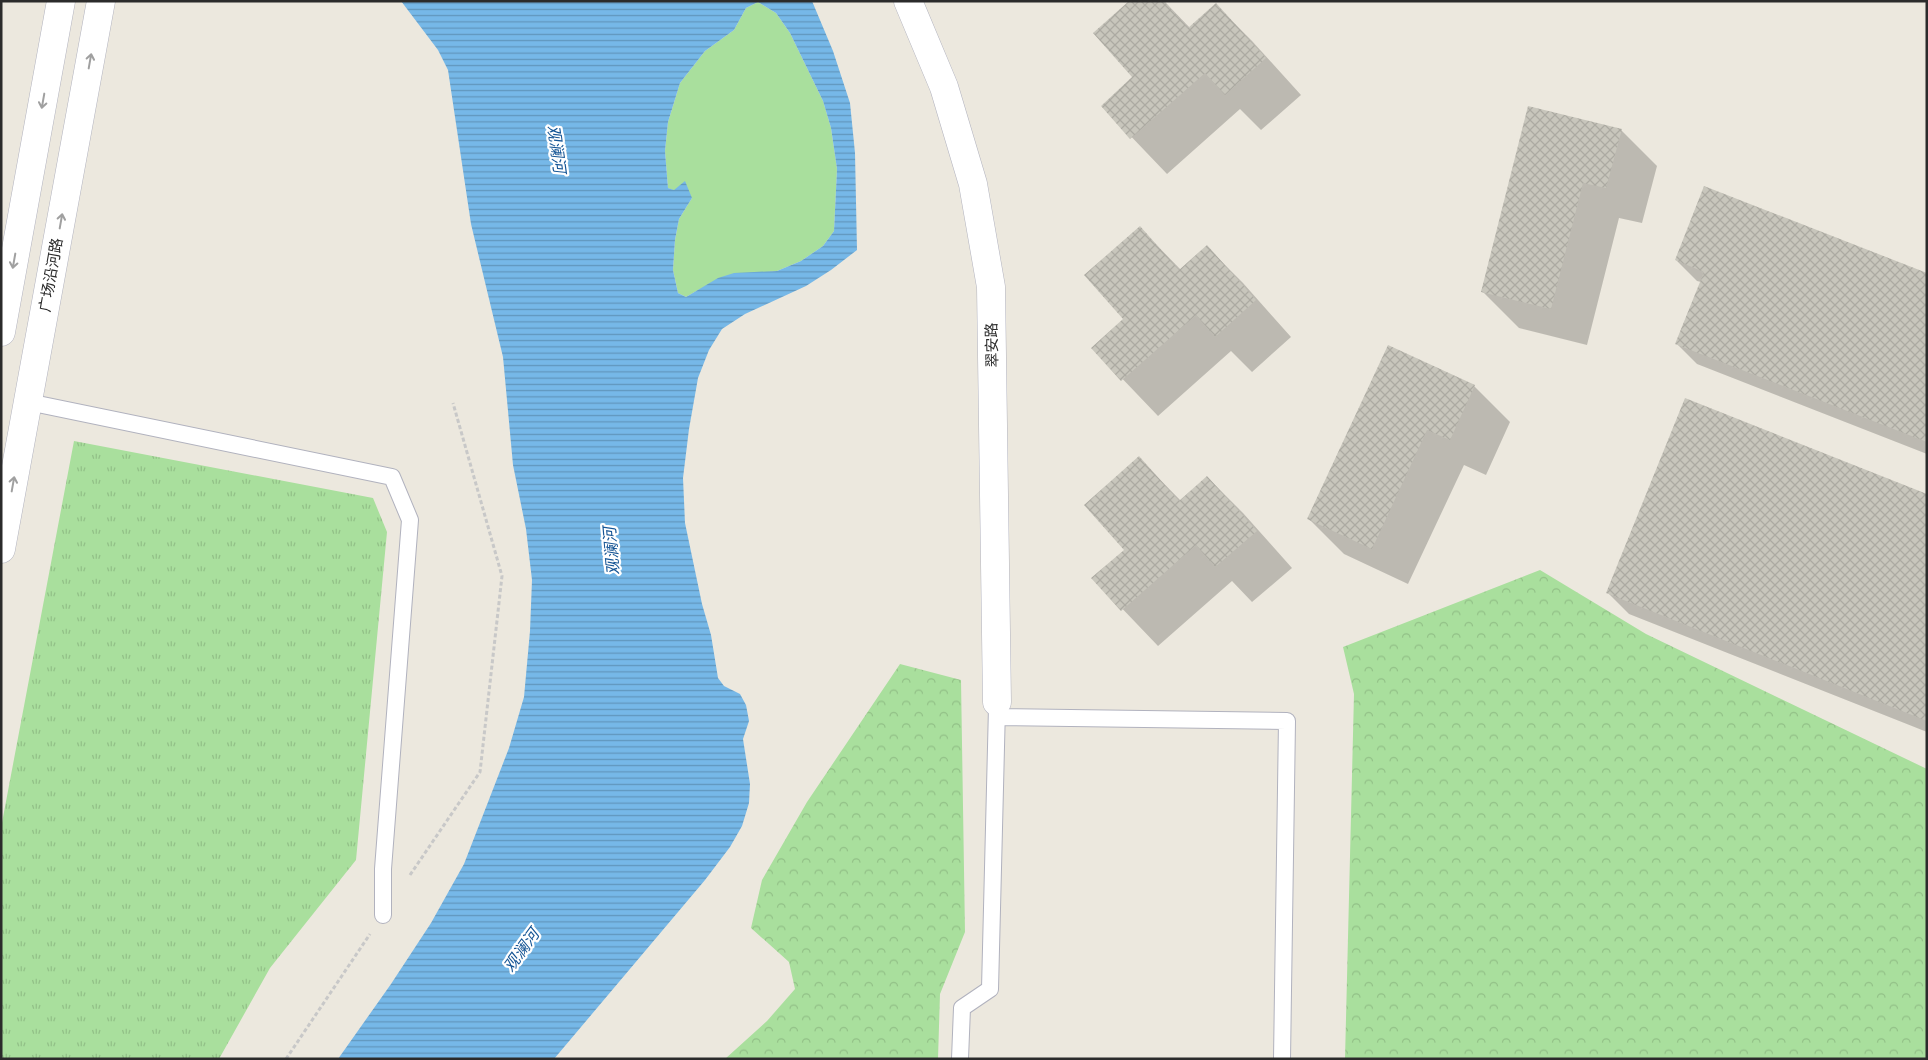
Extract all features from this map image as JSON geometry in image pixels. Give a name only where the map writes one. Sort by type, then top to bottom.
[{"type":"street","points":[[1,332],[62,1]]},
{"type":"street","name":"广场沿河路","points":[[1,549],[101,1]]},
{"type":"street","name":"翠安路","points":[[908,1],[944,87],[973,184],[991,287],[997,709]]},
{"type":"lane","points":[[28,402],[392,477],[410,520],[384,869],[383,915]]},
{"type":"lane","points":[[960,1059],[962,1008],[990,989],[997,709],[1287,721],[1282,1059]]},
{"type":"path","points":[[286,1059],[480,772],[502,576],[453,403]]},
{"type":"green space","points":[[758,2],[776,13],[790,33],[823,101],[831,128],[837,169],[834,231],[823,246],[801,261],[777,271],[758,273],[698,290],[686,297],[678,293],[673,270],[675,240],[679,219],[692,198],[668,188],[665,151],[668,122],[680,83],[705,51],[734,30],[746,8]]},
{"type":"green space","points":[[74,441],[373,498],[387,532],[356,860],[270,968],[219,1059],[1,1059],[1,828]]},
{"type":"green space","points":[[1540,570],[1646,634],[1927,769],[1927,1059],[1345,1059],[1354,694],[1343,647]]},
{"type":"green space","points":[[900,664],[961,680],[965,932],[940,994],[938,1059],[725,1059],[767,1021],[795,989],[789,962],[751,928],[762,880],[807,802]]},
{"type":"water","name":"观澜河","points":[[401,1],[812,1],[833,51],[850,103],[855,153],[857,250],[806,286],[745,314],[722,329],[709,350],[698,378],[689,429],[683,478],[685,523],[702,604],[711,635],[718,678],[724,686],[740,694],[746,705],[749,721],[743,739],[750,784],[749,803],[742,826],[730,847],[705,880],[554,1059],[338,1059],[431,923],[464,864],[509,748],[524,697],[532,580],[526,529],[513,465],[503,357],[471,224],[448,70],[438,50]],"holes":[[[758,2],[776,13],[790,33],[823,101],[831,128],[837,169],[834,231],[823,246],[801,261],[777,271],[734,273],[718,278],[686,297],[678,293],[673,270],[675,240],[679,219],[692,198],[685,181],[674,190],[668,188],[665,151],[668,122],[680,83],[705,51],[734,30],[746,8]]]},
{"type":"building","points":[[1129,1],[1164,1],[1188,28],[1216,3],[1266,58],[1225,95],[1205,73],[1130,139],[1101,106],[1132,77],[1093,33]]},
{"type":"building","points":[[1528,106],[1622,129],[1606,188],[1583,183],[1551,309],[1481,292]]},
{"type":"building","points":[[1704,186],[1927,273],[1927,442],[1675,344],[1704,272],[1675,260]]},
{"type":"building","points":[[1140,226],[1179,270],[1207,245],[1256,300],[1215,337],[1196,315],[1121,381],[1091,348],[1123,319],[1084,275]]},
{"type":"building","points":[[1388,345],[1475,385],[1450,440],[1427,430],[1372,549],[1307,519]]},
{"type":"building","points":[[1685,398],[1927,494],[1927,721],[1606,593]]},
{"type":"building","points":[[1139,456],[1179,501],[1207,476],[1257,531],[1215,567],[1196,545],[1121,611],[1091,578],[1124,550],[1084,505]]}]
